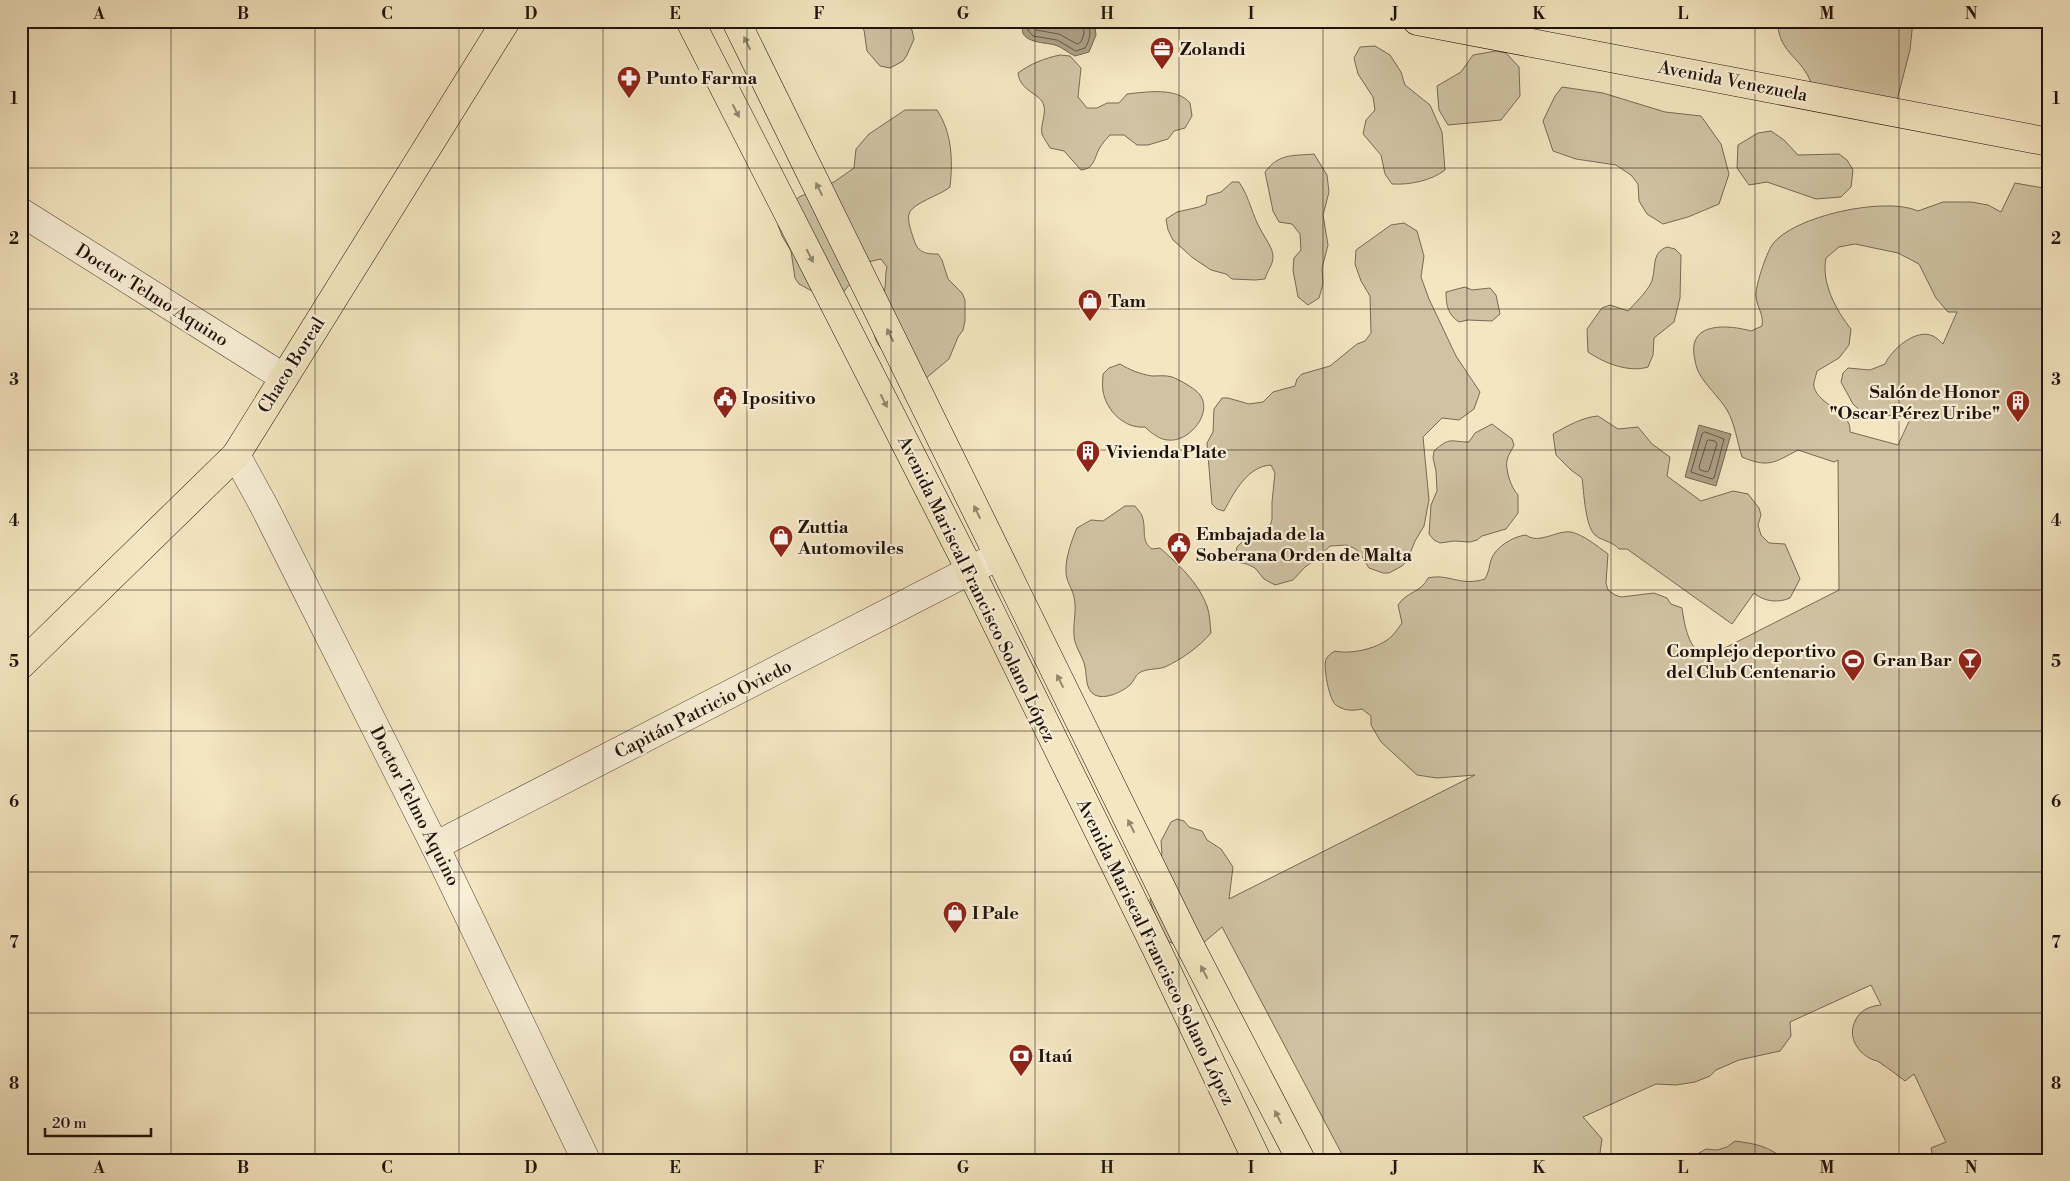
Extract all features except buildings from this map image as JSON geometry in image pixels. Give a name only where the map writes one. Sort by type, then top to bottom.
[{"type":"main road","name":"Chaco Boreal","points":[[21,665],[236,455],[506,21]]},
{"type":"main road","name":"Avenida Mariscal Francisco Solano López","points":[[690,21],[971,572],[1157,950],[1257,1160]]},
{"type":"main road","name":"Avenida Mariscal Francisco Solano López","points":[[736,21],[1186,936],[1301,1160]]},
{"type":"main road","name":"Avenida Venezuela","points":[[1417,21],[2049,142]]},
{"type":"street","name":"Doctor Telmo Aquino","points":[[21,212],[283,377]]},
{"type":"street","name":"Doctor Telmo Aquino","points":[[236,455],[264,506],[436,846],[586,1160]]},
{"type":"street","name":"Capitán Patricio Oviedo","points":[[436,846],[971,572],[998,556]]},
{"type":"shaded area","points":[[855,21],[903,21],[912,30],[914,39],[903,61],[890,68],[880,66],[867,51],[864,30]]},
{"type":"shaded area","points":[[1782,21],[1913,21],[1910,50],[1897,100],[1811,83],[1803,68],[1783,43],[1778,26]]},
{"type":"shaded area","points":[[1375,46],[1390,55],[1401,72],[1405,85],[1430,105],[1442,132],[1445,170],[1427,180],[1392,184],[1385,174],[1381,155],[1363,134],[1366,120],[1375,110],[1373,97],[1358,74],[1354,58],[1360,47]]},
{"type":"shaded area","points":[[1496,51],[1506,53],[1519,67],[1520,96],[1501,120],[1448,125],[1439,110],[1437,86],[1461,72],[1473,55]]},
{"type":"shaded area","points":[[1060,55],[1070,56],[1081,68],[1078,97],[1087,108],[1097,108],[1107,103],[1119,103],[1127,94],[1161,92],[1184,98],[1190,103],[1192,116],[1185,128],[1174,131],[1168,139],[1148,145],[1137,145],[1124,135],[1110,135],[1099,149],[1091,166],[1081,170],[1064,151],[1050,148],[1042,134],[1044,106],[1039,98],[1022,84],[1018,73],[1038,62]]},
{"type":"shaded area","points":[[1562,87],[1603,93],[1665,112],[1701,116],[1721,144],[1729,174],[1719,204],[1688,217],[1663,224],[1647,214],[1639,201],[1638,184],[1631,175],[1616,165],[1576,159],[1553,151],[1543,121],[1555,96]]},
{"type":"shaded area","points":[[905,110],[937,110],[946,128],[951,157],[950,187],[915,206],[909,214],[909,220],[918,248],[926,253],[938,254],[948,279],[962,293],[965,300],[963,330],[949,359],[925,379],[891,358],[883,351],[874,335],[874,325],[882,301],[887,267],[881,259],[868,262],[841,295],[814,292],[799,284],[795,278],[791,251],[778,225],[799,197],[834,182],[854,168],[856,149],[869,134]]},
{"type":"shaded area","points":[[1771,131],[1784,140],[1798,155],[1839,154],[1847,160],[1853,170],[1851,187],[1841,197],[1816,199],[1767,182],[1749,185],[1737,168],[1738,145],[1758,133]]},
{"type":"shaded area","points":[[1314,154],[1327,175],[1329,192],[1323,215],[1328,245],[1322,268],[1323,284],[1319,298],[1308,305],[1298,297],[1293,270],[1294,258],[1301,250],[1300,234],[1292,224],[1279,222],[1273,211],[1265,172],[1281,158]]},
{"type":"shaded area","points":[[1232,182],[1239,182],[1243,188],[1259,226],[1272,250],[1273,260],[1265,279],[1232,279],[1226,274],[1211,270],[1193,258],[1173,240],[1168,230],[1166,219],[1177,212],[1206,204],[1207,196],[1221,192]]},
{"type":"shaded area","name":"Complejo deportivo del Club Centenario","points":[[2015,183],[2049,189],[2049,1160],[1934,1160],[1931,1148],[1946,1142],[1914,1074],[1905,1081],[1879,1062],[1864,1055],[1854,1042],[1852,1032],[1857,1017],[1866,1009],[1881,1005],[1871,985],[1790,1022],[1791,1036],[1780,1051],[1739,1060],[1695,1082],[1676,1085],[1656,1084],[1583,1117],[1602,1139],[1599,1160],[1345,1160],[1222,927],[1202,944],[1182,946],[1169,942],[1159,928],[1150,900],[1162,854],[1161,841],[1171,822],[1177,819],[1184,821],[1189,827],[1202,831],[1207,840],[1221,849],[1233,867],[1229,899],[1475,775],[1437,778],[1417,775],[1381,742],[1371,725],[1371,716],[1362,709],[1345,709],[1333,702],[1327,683],[1325,663],[1326,659],[1335,651],[1365,650],[1380,644],[1392,636],[1402,623],[1398,605],[1405,597],[1422,586],[1428,578],[1442,577],[1468,582],[1485,579],[1496,551],[1516,538],[1526,535],[1531,538],[1542,538],[1571,532],[1590,541],[1608,554],[1606,583],[1608,590],[1621,597],[1654,593],[1667,598],[1671,604],[1682,608],[1686,629],[1691,642],[1705,658],[1839,590],[1838,460],[1834,462],[1798,450],[1777,461],[1765,463],[1742,457],[1730,415],[1698,371],[1694,355],[1694,344],[1698,336],[1704,331],[1713,328],[1733,327],[1751,331],[1762,326],[1762,318],[1756,296],[1764,263],[1772,245],[1799,225],[1840,212],[1863,208],[1903,207],[1918,211],[1943,202],[1971,202],[1988,205],[2001,212]],"holes":[[[1855,244],[1898,253],[1919,264],[1936,298],[1948,312],[1957,312],[1943,344],[1933,336],[1926,334],[1912,337],[1899,346],[1885,364],[1870,370],[1848,368],[1843,373],[1841,382],[1853,404],[1864,414],[1911,417],[1898,445],[1850,432],[1846,419],[1822,399],[1814,387],[1817,371],[1839,358],[1849,345],[1851,329],[1831,296],[1826,277],[1826,258],[1839,247]]]},
{"type":"shaded area","points":[[1404,223],[1417,231],[1424,256],[1421,277],[1429,299],[1456,356],[1480,392],[1474,409],[1459,420],[1442,418],[1423,437],[1429,500],[1424,526],[1415,541],[1407,561],[1402,566],[1389,573],[1383,573],[1369,568],[1359,552],[1354,548],[1346,545],[1330,546],[1293,580],[1275,585],[1264,579],[1255,568],[1241,563],[1235,555],[1237,547],[1245,539],[1259,538],[1270,526],[1275,473],[1271,465],[1255,470],[1243,481],[1224,511],[1217,509],[1212,504],[1207,443],[1213,432],[1214,409],[1222,398],[1249,404],[1263,402],[1273,392],[1295,386],[1297,379],[1302,374],[1330,366],[1357,344],[1365,341],[1371,333],[1370,296],[1361,281],[1355,264],[1356,250],[1391,225]]},
{"type":"shaded area","points":[[1667,247],[1675,249],[1681,255],[1680,298],[1674,322],[1654,338],[1653,355],[1648,367],[1633,369],[1617,366],[1601,360],[1588,352],[1587,329],[1602,308],[1610,305],[1628,311],[1649,287],[1653,278],[1658,253]]},
{"type":"shaded area","points":[[1465,287],[1472,290],[1490,288],[1496,295],[1500,314],[1492,321],[1468,320],[1459,322],[1455,319],[1448,309],[1446,292]]},
{"type":"shaded area","points":[[1120,364],[1143,374],[1172,377],[1195,390],[1201,397],[1204,405],[1203,414],[1193,430],[1177,439],[1165,440],[1145,427],[1130,425],[1117,417],[1105,398],[1103,374],[1109,368]]},
{"type":"shaded area","points":[[1598,416],[1618,429],[1638,427],[1652,444],[1670,457],[1667,476],[1701,501],[1733,491],[1748,494],[1759,508],[1761,515],[1758,525],[1761,535],[1769,543],[1785,544],[1800,579],[1790,598],[1772,601],[1754,593],[1732,624],[1627,549],[1619,549],[1595,535],[1587,517],[1582,478],[1556,455],[1553,434],[1581,420]]},
{"type":"shaded area","points":[[1492,424],[1512,439],[1514,445],[1508,456],[1507,464],[1511,483],[1518,495],[1518,513],[1506,529],[1482,536],[1470,542],[1454,541],[1440,543],[1429,534],[1431,505],[1437,491],[1433,458],[1434,451],[1448,442],[1469,442],[1475,433]]},
{"type":"shaded area","points":[[1125,506],[1135,506],[1141,515],[1148,546],[1152,549],[1160,548],[1181,567],[1199,589],[1208,609],[1211,633],[1196,648],[1178,660],[1165,667],[1142,671],[1123,690],[1104,697],[1095,695],[1090,690],[1084,663],[1074,639],[1075,602],[1066,575],[1066,567],[1071,543],[1077,528],[1091,520],[1103,521]]},
{"type":"shaded area","points":[[1735,1141],[1762,1146],[1785,1160],[1687,1160],[1706,1149],[1717,1150],[1727,1147]]},
{"type":"water","points":[[1025,21],[1094,21],[1096,35],[1089,52],[1075,56],[1058,46],[1038,42],[1026,37],[1023,34],[1022,28]]},
{"type":"water","points":[[1699,425],[1731,434],[1716,486],[1685,477]]},
{"type":"place","name":"Zolandi","points":[[1162,70]]},
{"type":"place","name":"Punto Farma","points":[[629,99]]},
{"type":"place","name":"Tam","points":[[1090,322]]},
{"type":"place","name":"Ipositivo","points":[[725,419]]},
{"type":"place","name":"Salón de Honor \"Oscar Pérez Uribe\"","points":[[2018,423]]},
{"type":"place","name":"Vivienda Plate","points":[[1088,473]]},
{"type":"place","name":"Zuttia Automoviles","points":[[781,558]]},
{"type":"place","name":"Embajada de la Soberana Orden de Malta","points":[[1179,565]]},
{"type":"place","name":"Gran Bar","points":[[1970,681]]},
{"type":"place","name":"Complejo deportivo del Club Centenario","points":[[1853,682]]},
{"type":"place","name":"I Pale","points":[[955,934]]},
{"type":"place","name":"Itaú","points":[[1021,1077]]}]
